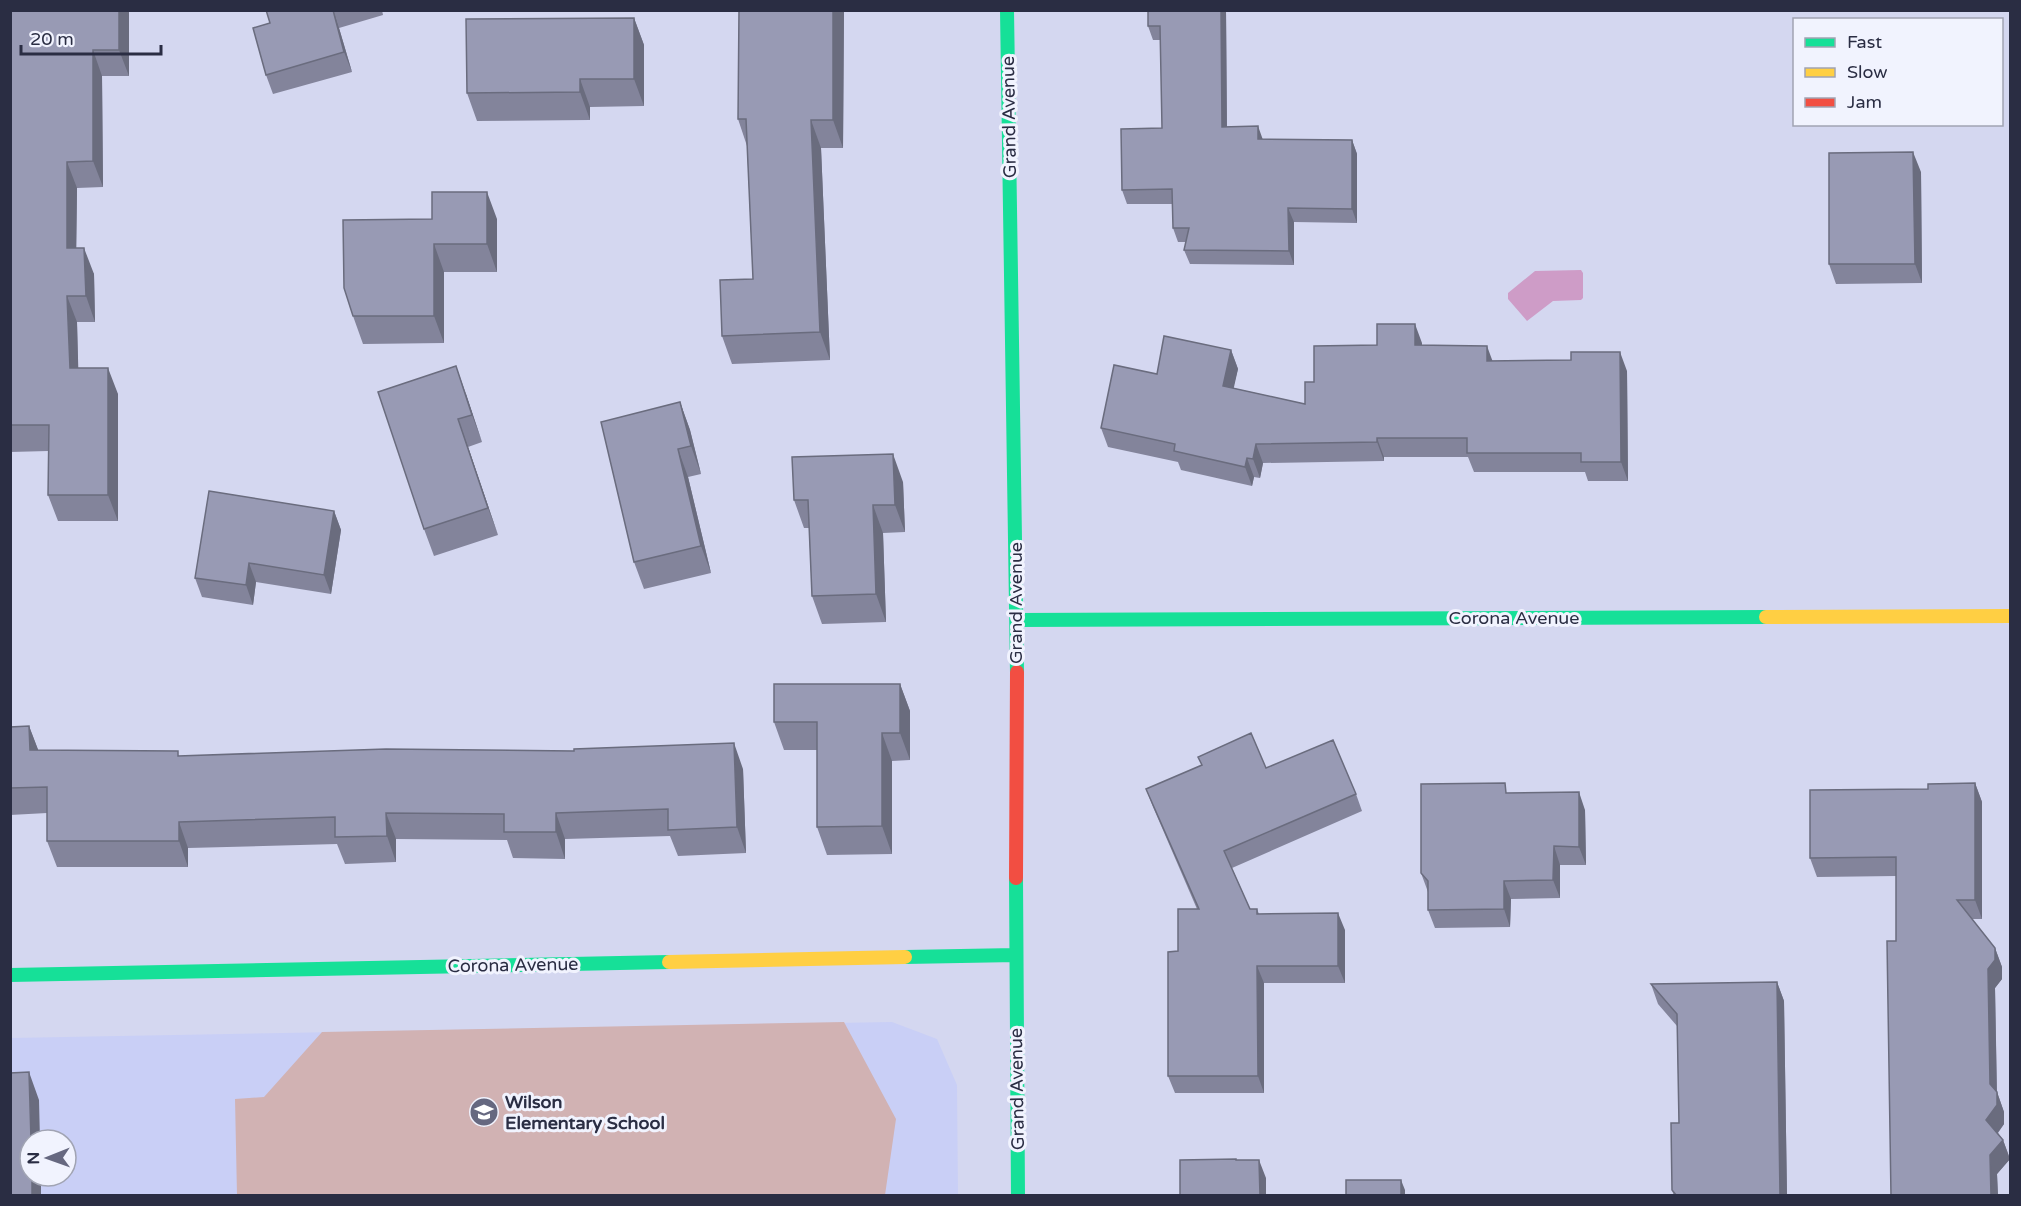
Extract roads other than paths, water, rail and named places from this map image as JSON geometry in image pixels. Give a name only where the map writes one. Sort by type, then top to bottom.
[{"type":"street","name":"Grand Avenue","points":[[1007,10],[1017,620],[1018,1196]]},
{"type":"street","name":"Corona Avenue","points":[[1017,620],[2010,616]]},
{"type":"street","name":"Corona Avenue","points":[[10,975],[1016,955]]},
{"type":"place","name":"Wilson Elementary School","points":[[484,1112]]}]
